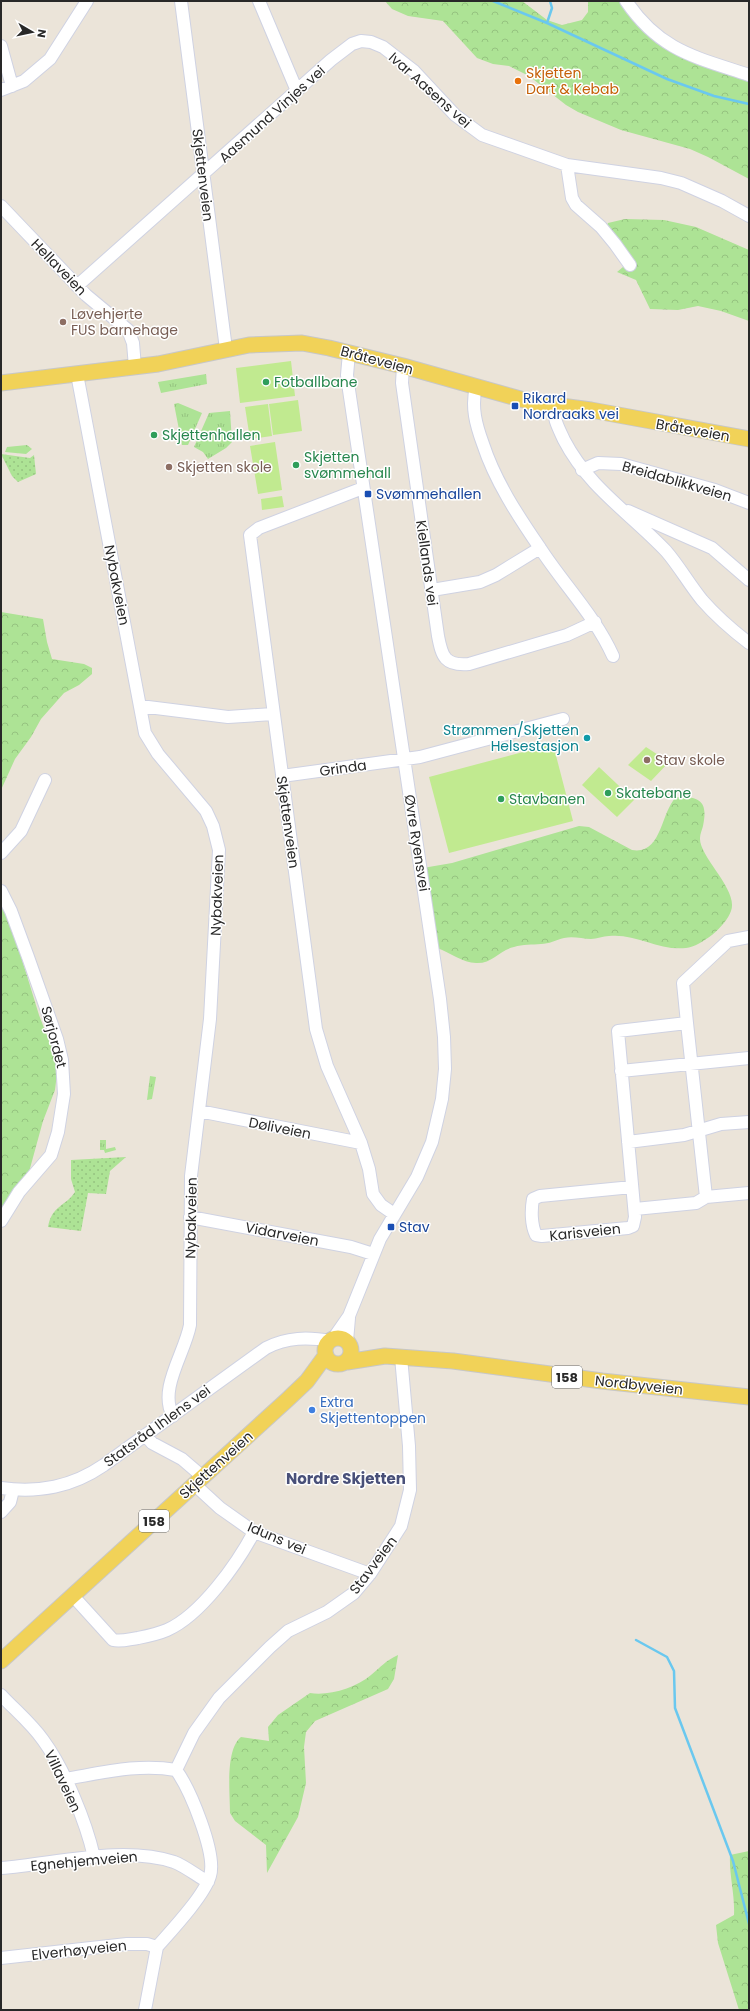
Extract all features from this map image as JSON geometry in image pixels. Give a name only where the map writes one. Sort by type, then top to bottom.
[{"type":"main road","name":"Bråteveien","points":[[1,383],[170,362],[226,349],[259,344],[310,344],[403,366],[521,399],[554,406],[591,410],[749,439]]},
{"type":"main road","name":"Nordbyveien","points":[[337,1350],[385,1356],[462,1362],[602,1381],[749,1397]]},
{"type":"main road","name":"Skjettenveien","points":[[1,1661],[199,1481],[307,1381],[337,1350]]},
{"type":"street","points":[[1,46],[6,88],[24,81],[50,59],[87,1]]},
{"type":"street","name":"Skjettenveien","points":[[181,1],[226,349]]},
{"type":"street","points":[[259,1],[297,91]]},
{"type":"street","points":[[626,1],[644,25],[670,46],[696,59],[749,75]]},
{"type":"street","name":"Aasmund Vinjes vei","points":[[77,286],[345,49],[352,44],[361,41]]},
{"type":"street","name":"Ivar Aasens vei","points":[[361,41],[371,42],[383,47],[414,70],[455,116],[482,135],[566,165],[661,178],[681,183],[722,201],[749,216]]},
{"type":"street","points":[[566,165],[572,198],[576,206],[601,227],[630,265]]},
{"type":"street","name":"Hellaveien","points":[[1,206],[77,286],[128,330],[133,343],[135,367]]},
{"type":"street","name":"Øvre Ryensvei","points":[[337,1350],[373,1254],[394,1214],[417,1177],[429,1152],[440,1109],[445,1069],[442,1014],[348,382],[349,353]]},
{"type":"street","name":"Kiellands vei","points":[[403,366],[402,383],[441,652],[448,662],[456,665],[469,664],[567,635],[595,622]]},
{"type":"street","name":"Nybakveien","points":[[77,374],[145,733],[158,754],[206,812],[213,826],[219,850],[210,1019],[191,1176],[190,1325],[187,1339],[167,1394],[168,1405],[173,1416]]},
{"type":"street","points":[[476,387],[473,400],[474,412],[485,452],[510,502],[540,548],[595,622],[613,656]]},
{"type":"street","points":[[554,406],[556,423],[582,470],[621,510],[647,532],[667,553],[702,600],[720,620],[749,643]]},
{"type":"street","name":"Breidablikkveien","points":[[582,470],[598,463],[621,464],[715,490],[749,503]]},
{"type":"street","name":"Skjettenveien","points":[[363,488],[259,528],[250,535],[316,1029],[327,1066],[361,1143],[369,1169],[373,1194],[381,1205],[394,1214]]},
{"type":"street","points":[[621,510],[634,513],[679,535],[712,548],[749,580]]},
{"type":"street","points":[[432,590],[480,582],[540,548]]},
{"type":"street","points":[[140,706],[228,717],[273,714]]},
{"type":"street","name":"Grinda","points":[[282,776],[420,757],[562,719]]},
{"type":"street","points":[[1,853],[21,831],[45,780]]},
{"type":"street","name":"Sørjordet","points":[[1,891],[11,911],[26,950],[57,1039],[62,1060],[64,1094],[58,1132],[51,1155],[19,1192],[1,1220]]},
{"type":"street","points":[[706,1197],[683,983],[728,941],[749,937]]},
{"type":"street","name":"Karisveien","points":[[632,1187],[540,1196],[533,1199],[532,1206],[534,1230],[536,1235],[542,1236],[628,1228],[635,1222],[634,1209],[628,1142],[621,1071],[618,1031],[687,1023]]},
{"type":"street","points":[[621,1071],[749,1058]]},
{"type":"street","name":"Døliveien","points":[[199,1112],[361,1143]]},
{"type":"street","points":[[628,1142],[700,1131],[721,1124],[749,1122]]},
{"type":"street","name":"Karisveien","points":[[634,1209],[696,1203],[706,1197],[749,1193]]},
{"type":"street","name":"Vidarveien","points":[[190,1216],[351,1247],[373,1254]]},
{"type":"street","name":"Statsråd Ihlens vei","points":[[1,1488],[14,1490],[41,1490],[74,1482],[97,1470],[266,1348],[287,1340],[305,1338],[337,1350]]},
{"type":"street","name":"Stavveien","points":[[176,1770],[194,1733],[219,1698],[288,1631],[341,1604],[354,1593],[370,1574],[401,1526],[410,1490],[409,1446],[401,1357]]},
{"type":"street","name":"Iduns vei","points":[[145,1435],[152,1443],[182,1459],[220,1508],[254,1532],[370,1574]]},
{"type":"street","points":[[1,1512],[10,1502],[14,1490]]},
{"type":"street","points":[[73,1596],[113,1640],[132,1639],[168,1630],[196,1609],[225,1577],[242,1555],[254,1532]]},
{"type":"street","name":"Villaveien","points":[[1,1695],[24,1717],[43,1739],[57,1760],[77,1807],[94,1858]]},
{"type":"street","points":[[65,1779],[129,1769],[158,1768],[176,1770],[191,1794],[212,1867],[208,1882],[157,1947],[145,2010]]},
{"type":"street","name":"Egnehjemveien","points":[[1,1868],[35,1866],[94,1858],[145,1856],[175,1862],[208,1882]]},
{"type":"street","name":"Elverhøyveien","points":[[1,1958],[127,1944],[147,1944],[157,1947]]},
{"type":"green space","points":[[385,1],[522,1],[547,20],[562,25],[582,20],[588,12],[588,1],[623,1],[674,42],[749,72],[749,179],[690,149],[621,130],[578,112],[566,105],[529,76],[509,66],[493,64],[477,58],[443,21],[408,16],[392,9]]},
{"type":"green space","points":[[625,219],[664,220],[696,227],[749,250],[749,321],[721,311],[698,306],[678,310],[650,309],[636,280],[617,272],[629,262],[605,230],[608,223]]},
{"type":"green space","name":"Fotballbane","points":[[291,361],[295,396],[240,403],[236,368]]},
{"type":"green space","points":[[206,374],[207,384],[161,393],[158,382]]},
{"type":"green space","points":[[298,400],[302,431],[273,435],[269,404]]},
{"type":"green space","points":[[178,403],[202,413],[188,445],[182,445],[174,404]]},
{"type":"green space","points":[[268,404],[272,436],[250,439],[245,407]]},
{"type":"green space","points":[[230,411],[232,442],[226,448],[208,459],[203,452],[194,447],[209,413]]},
{"type":"green space","points":[[275,442],[282,490],[258,494],[250,446]]},
{"type":"green space","points":[[27,445],[32,449],[26,454],[5,452],[7,447]]},
{"type":"green space","points":[[1,454],[30,458],[34,455],[36,474],[18,482],[12,476]]},
{"type":"green space","points":[[282,496],[284,507],[262,510],[261,499]]},
{"type":"green space","points":[[1,612],[43,619],[52,659],[84,664],[92,668],[92,674],[79,685],[64,693],[41,719],[31,737],[15,759],[1,790]]},
{"type":"green space","name":"Stavbanen","points":[[553,744],[573,821],[449,853],[429,777]]},
{"type":"green space","points":[[646,747],[669,762],[651,781],[628,765]]},
{"type":"green space","name":"Skatebane","points":[[599,767],[634,800],[617,817],[582,785]]},
{"type":"green space","points":[[676,797],[697,799],[701,802],[704,811],[704,818],[700,838],[701,846],[729,893],[732,903],[731,911],[724,923],[706,939],[686,948],[676,948],[619,936],[607,936],[596,939],[568,937],[547,943],[517,946],[482,963],[471,963],[437,948],[417,869],[452,863],[579,826],[589,827],[632,850],[642,850],[655,840],[671,804]]},
{"type":"green space","points":[[1,891],[39,1015],[56,1059],[57,1073],[55,1090],[43,1121],[29,1172],[1,1223]]},
{"type":"green space","points":[[150,1076],[156,1077],[152,1099],[147,1100]]},
{"type":"green space","points":[[100,1140],[106,1140],[106,1149],[115,1147],[116,1150],[105,1153],[104,1150],[100,1150]]},
{"type":"green space","points":[[126,1157],[110,1171],[106,1194],[88,1193],[81,1231],[48,1227],[52,1214],[75,1192],[71,1179],[71,1160]]},
{"type":"green space","points":[[398,1655],[394,1679],[388,1689],[315,1721],[306,1732],[304,1747],[306,1783],[298,1817],[267,1873],[266,1845],[235,1821],[230,1813],[230,1761],[236,1743],[241,1737],[269,1741],[268,1727],[278,1715],[310,1693],[317,1694],[334,1692],[358,1684]]},
{"type":"green space","points":[[749,1851],[749,2010],[739,2010],[718,1943],[716,1925],[734,1915],[730,1855]]},
{"type":"waterway","points":[[493,1],[547,23],[667,79],[714,96],[749,104]]},
{"type":"waterway","points":[[547,23],[552,8],[550,1]]},
{"type":"waterway","points":[[636,1640],[667,1657],[674,1671],[675,1708],[733,1861],[749,1924]]},
{"type":"place","name":"Skjetten Dart & Kebab","points":[[518,81]]},
{"type":"place","name":"Løvehjerte FUS barnehage","points":[[63,322]]},
{"type":"place","name":"Fotballbane","points":[[266,382]]},
{"type":"place","name":"Rikard Nordraaks vei","points":[[515,406]]},
{"type":"place","name":"Skjettenhallen","points":[[154,435]]},
{"type":"place","name":"Skjetten svømmehall","points":[[296,465]]},
{"type":"place","name":"Skjetten skole","points":[[169,467]]},
{"type":"place","name":"Svømmehallen","points":[[368,494]]},
{"type":"place","name":"Strømmen/Skjetten Helsestasjon","points":[[587,738]]},
{"type":"place","name":"Stav skole","points":[[647,760]]},
{"type":"place","name":"Skatebane","points":[[608,793]]},
{"type":"place","name":"Stavbanen","points":[[501,799]]},
{"type":"place","name":"Stav","points":[[391,1227]]},
{"type":"place","name":"Extra Skjettentoppen","points":[[312,1410]]},
{"type":"district","name":"Nordre Skjetten","points":[[346,1479]]}]
